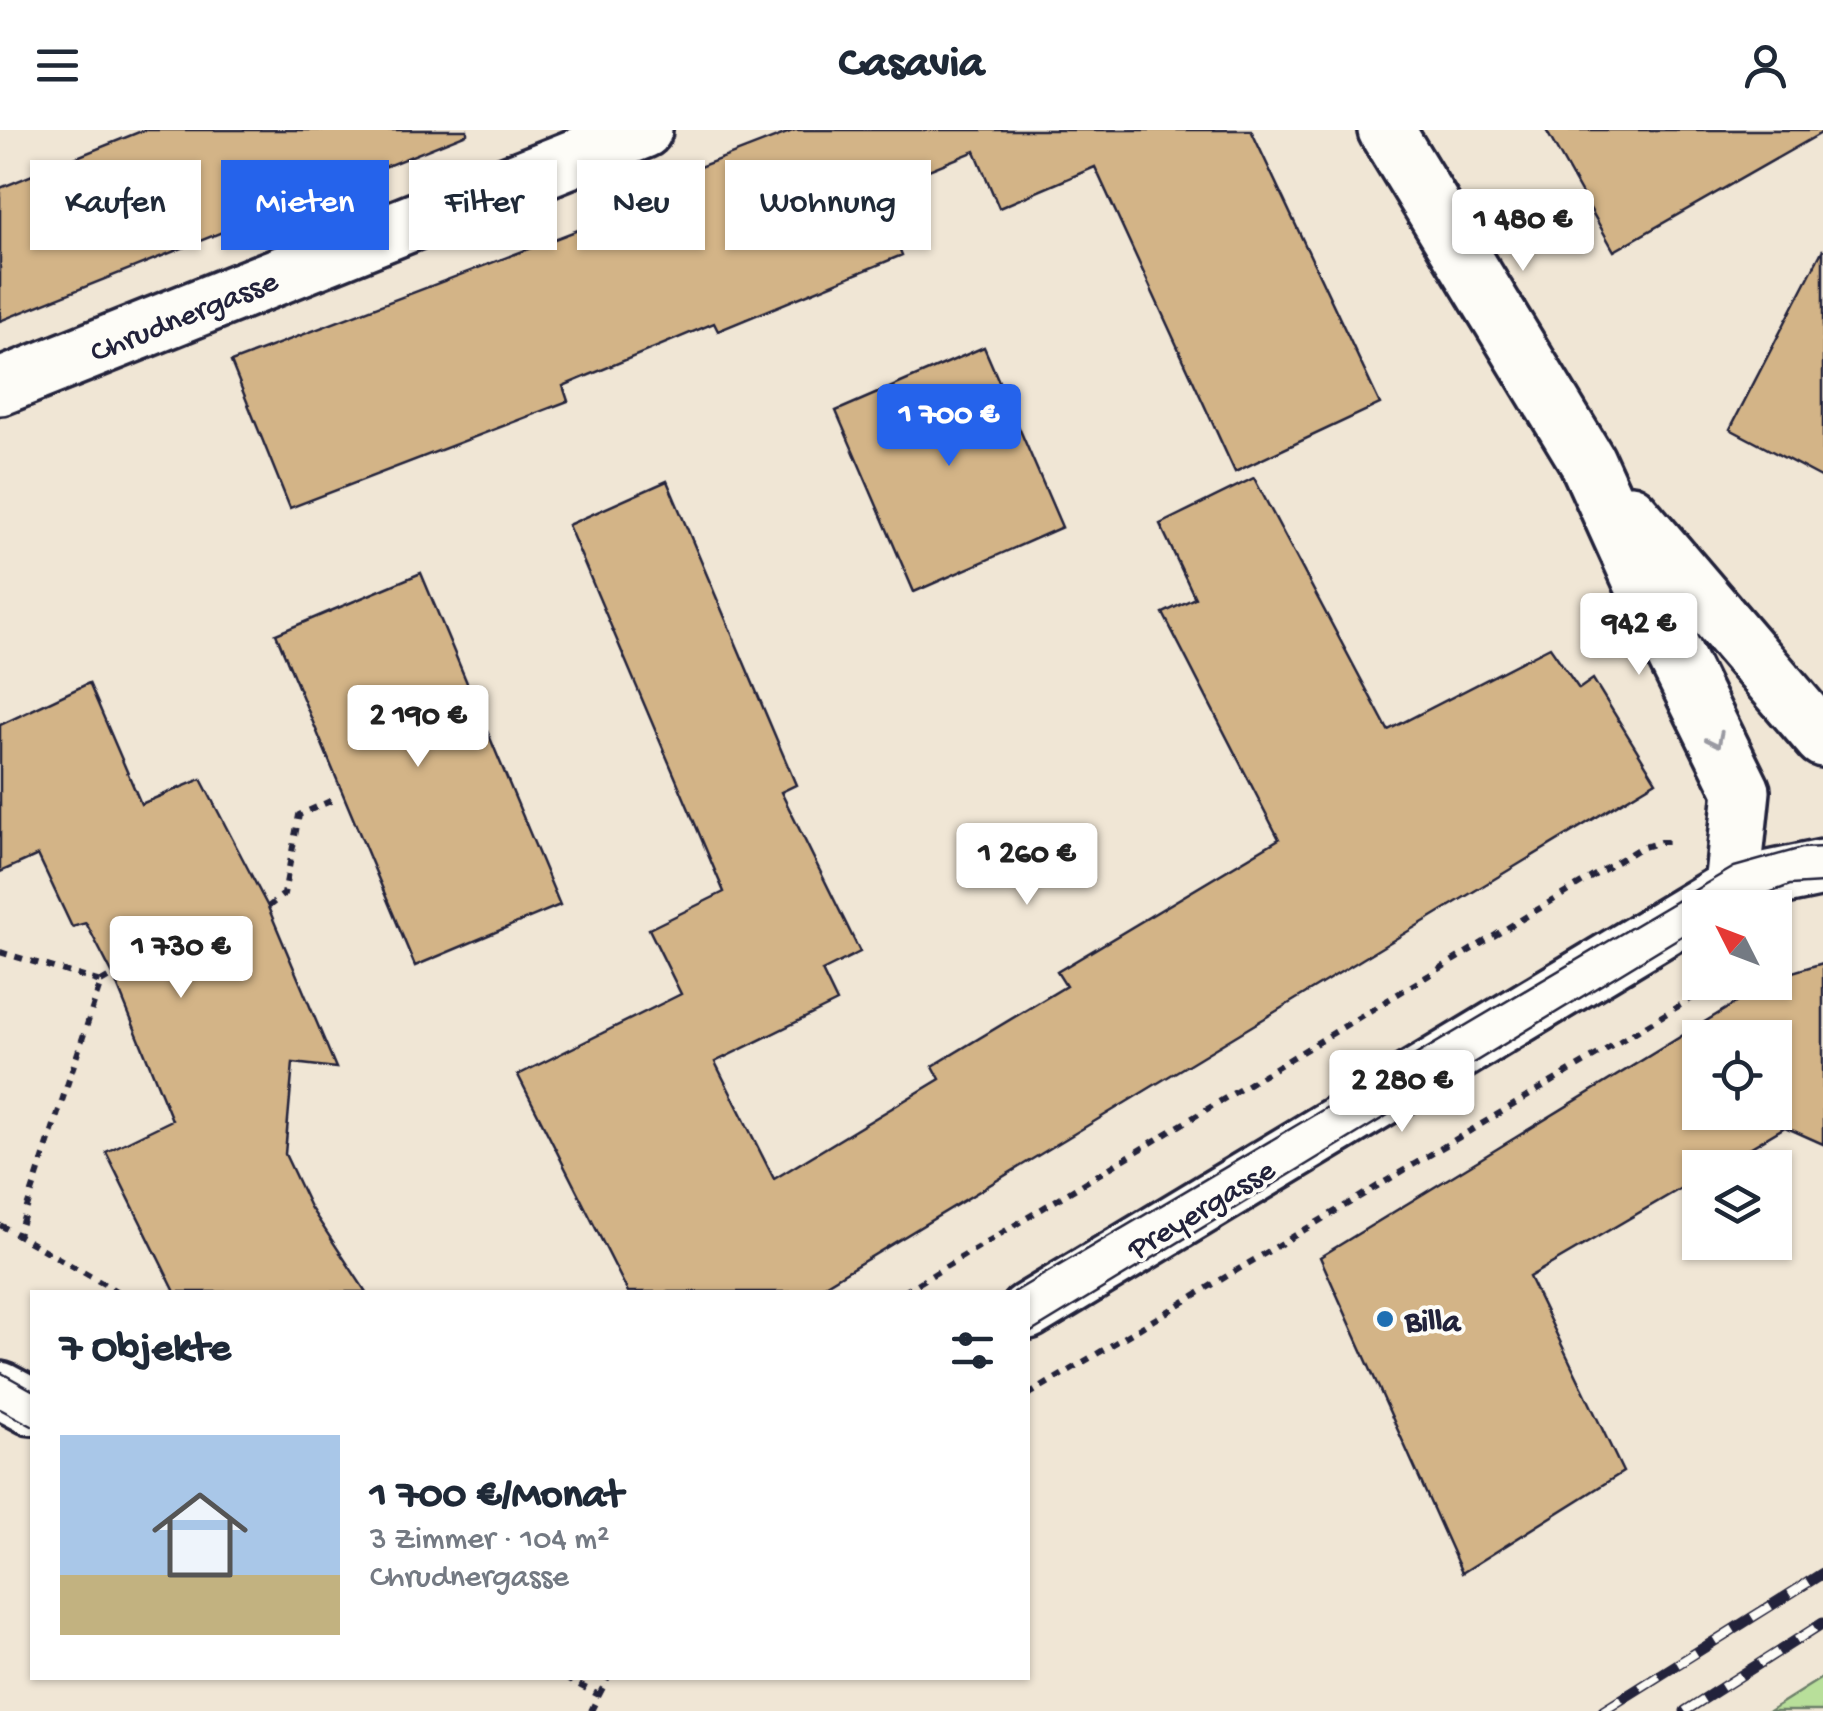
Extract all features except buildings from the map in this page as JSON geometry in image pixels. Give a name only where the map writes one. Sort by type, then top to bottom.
[{"type":"street","name":"Chrudnergasse","points":[[0,387],[644,130]]},
{"type":"street","points":[[1386,130],[1587,461],[1672,650],[1742,791],[1732,887]]},
{"type":"street","points":[[1587,461],[1823,739]]},
{"type":"street","name":"Preyergasse","points":[[1030,1309],[1732,887],[1823,868]]},
{"type":"street","points":[[0,1390],[30,1406]]},
{"type":"path","points":[[268,906],[284,894],[298,814],[337,798]]},
{"type":"path","points":[[907,1290],[1638,849],[1660,842],[1684,843]]},
{"type":"path","points":[[0,952],[101,982]]},
{"type":"path","points":[[18,1235],[101,982],[113,975]]},
{"type":"path","points":[[1030,1394],[1689,1000]]},
{"type":"path","points":[[0,1225],[114,1290]]},
{"type":"path","points":[[569,1680],[599,1696]]},
{"type":"path","points":[[592,1711],[607,1680]]},
{"type":"green space","points":[[1823,1677],[1823,1711],[1769,1711]]},
{"type":"tram line","points":[[1017,1290],[1734,867],[1802,848],[1823,847]]},
{"type":"tram line","points":[[1777,890],[1823,883]]},
{"type":"tram line","points":[[1030,1333],[1682,936]]},
{"type":"tram line","points":[[0,1372],[30,1389]]},
{"type":"tram line","points":[[0,1409],[30,1425]]},
{"type":"railway","points":[[1603,1711],[1823,1573]]},
{"type":"railway","points":[[1685,1711],[1823,1623]]},
{"type":"place","name":"Billa","points":[[1385,1319]]}]
